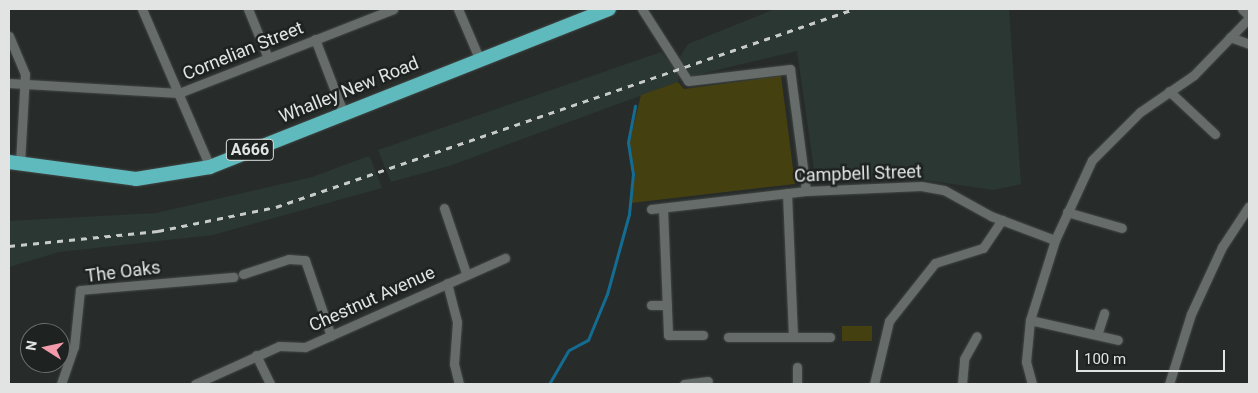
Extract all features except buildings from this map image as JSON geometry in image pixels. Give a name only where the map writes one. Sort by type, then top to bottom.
[{"type":"highway","name":"Whalley New Road","points":[[14,163],[136,179],[210,167],[343,112],[607,9]]},
{"type":"street","points":[[142,9],[210,167]]},
{"type":"street","points":[[248,9],[268,58]]},
{"type":"street","name":"Cornelian Street","points":[[9,83],[179,93],[393,9]]},
{"type":"street","points":[[458,9],[479,58]]},
{"type":"street","points":[[642,9],[688,80],[790,69],[806,191]]},
{"type":"street","points":[[1032,384],[1026,362],[1030,320],[1055,240],[1092,160],[1112,136],[1169,91],[1194,75],[1249,17],[1242,9]]},
{"type":"street","points":[[9,36],[21,60],[25,84],[14,163]]},
{"type":"street","points":[[1230,37],[1249,44]]},
{"type":"street","points":[[315,39],[343,112]]},
{"type":"street","points":[[1169,91],[1215,134]]},
{"type":"street","name":"Campbell Street","points":[[651,209],[806,191],[921,186],[944,190],[1002,220],[1055,240]]},
{"type":"street","points":[[787,193],[794,337]]},
{"type":"street","points":[[1169,384],[1191,314],[1222,247],[1249,206]]},
{"type":"street","points":[[444,208],[466,273]]},
{"type":"street","points":[[663,208],[668,335],[703,335]]},
{"type":"street","points":[[1067,212],[1122,228]]},
{"type":"street","points":[[874,384],[888,321],[935,263],[983,248],[1002,220]]},
{"type":"street","name":"Chestnut Avenue","points":[[195,384],[256,355],[280,346],[305,347],[466,273],[506,258]]},
{"type":"street","points":[[243,274],[289,259],[305,260],[330,336]]},
{"type":"street","name":"The Oaks","points":[[61,384],[74,347],[80,290],[233,277]]},
{"type":"street","points":[[447,283],[457,322],[454,364],[459,384]]},
{"type":"street","points":[[651,305],[667,305]]},
{"type":"street","points":[[1097,335],[1104,313]]},
{"type":"street","points":[[1030,320],[1118,340]]},
{"type":"street","points":[[962,384],[964,359],[977,336]]},
{"type":"street","points":[[728,337],[830,337]]},
{"type":"street","points":[[256,355],[270,384]]},
{"type":"street","points":[[797,367],[797,384]]},
{"type":"street","points":[[684,384],[708,380]]},
{"type":"shaded area","points":[[775,9],[1009,9],[1021,184],[994,190],[911,178],[815,176],[797,51],[692,76],[680,57],[688,44]]},
{"type":"shaded area","points":[[661,52],[679,74],[678,82],[449,166],[391,182],[378,150]]},
{"type":"shaded area","points":[[781,76],[795,184],[631,203],[635,175],[629,144],[641,95],[678,82],[684,89]]},
{"type":"shaded area","points":[[370,157],[382,188],[213,235],[59,252],[9,267],[9,221],[156,213],[312,177]]},
{"type":"shaded area","points":[[842,326],[872,326],[872,341],[842,341]]},
{"type":"waterway","points":[[549,384],[569,350],[588,340],[607,294],[629,214],[633,174],[628,142],[635,106]]},
{"type":"railway","points":[[9,246],[158,231],[276,207],[854,9]]}]
